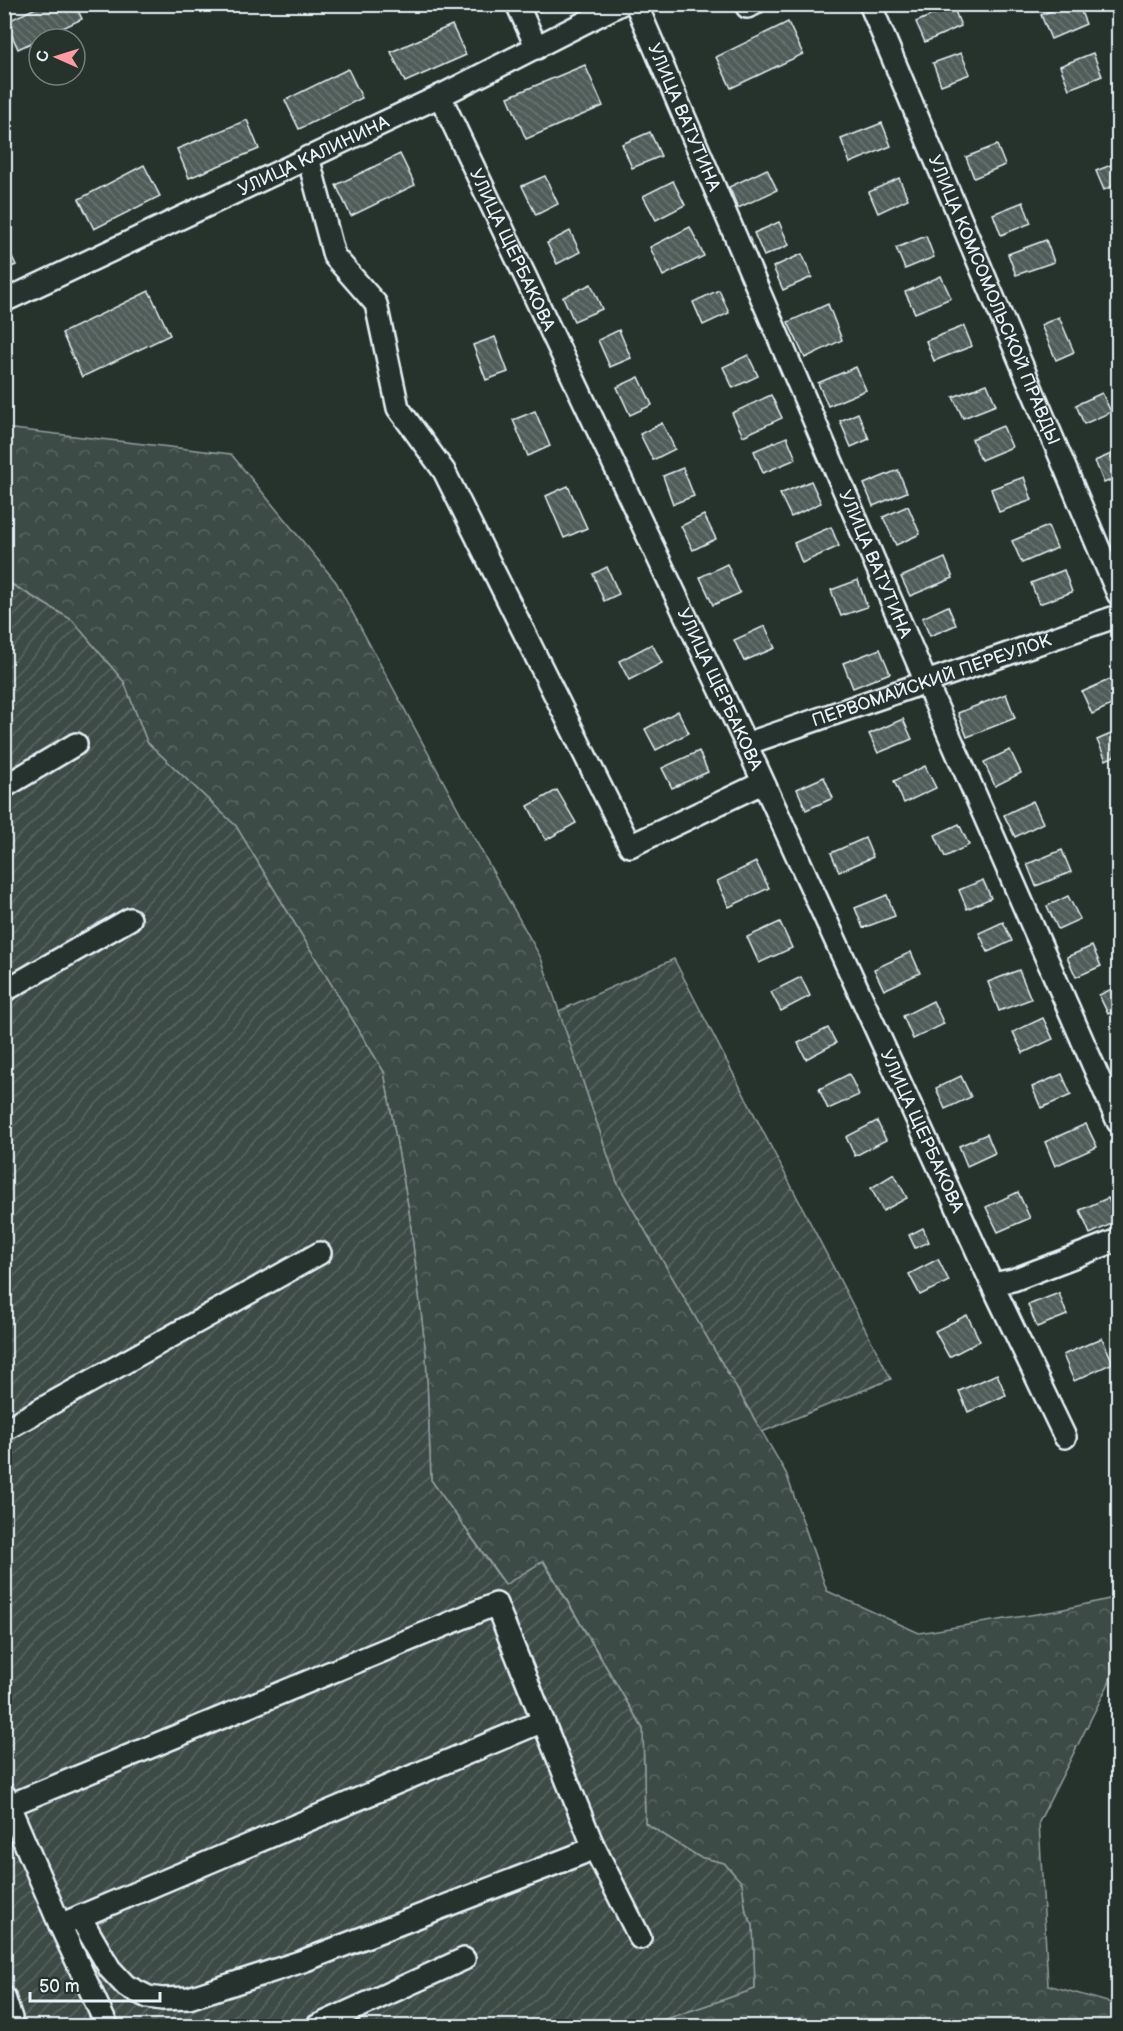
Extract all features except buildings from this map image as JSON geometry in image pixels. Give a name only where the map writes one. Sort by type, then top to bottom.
[{"type":"street","points":[[517,4],[537,48]]},
{"type":"street","name":"УЛИЦА КАЛИНИНА","points":[[4,301],[440,96],[621,4]]},
{"type":"street","name":"УЛИЦА ВАТУТИНА","points":[[636,4],[926,682],[1119,1122]]},
{"type":"street","points":[[746,4],[747,7],[754,4]]},
{"type":"street","name":"УЛИЦА КОМСОМОЛЬСКОЙ ПРАВДЫ","points":[[870,4],[1119,594]]},
{"type":"street","name":"УЛИЦА ЩЕРБАКОВА","points":[[440,96],[746,744],[992,1284],[1065,1437]]},
{"type":"street","points":[[308,157],[334,256],[376,304],[398,408],[444,471],[630,846],[762,783]]},
{"type":"street","name":"ПЕРВОМАЙСКИЙ ПЕРЕУЛОК","points":[[746,744],[1119,616]]},
{"type":"street","points":[[4,787],[76,744]]},
{"type":"street","points":[[4,992],[130,919]]},
{"type":"street","points":[[992,1284],[1013,1280],[1119,1240]]},
{"type":"street","points":[[4,1430],[320,1253]]},
{"type":"street","points":[[107,2026],[60,1925],[7,1799],[496,1604],[592,1843],[640,1938]]},
{"type":"street","points":[[60,1925],[543,1721]]},
{"type":"street","points":[[80,1917],[110,1969],[126,1986],[148,1997],[189,1998],[303,1961],[580,1854],[588,1850],[592,1843]]},
{"type":"street","points":[[317,2026],[464,1959]]},
{"type":"street","points":[[4,1997],[11,2018],[4,2022]]},
{"type":"green space","points":[[4,428],[231,454],[336,582],[541,958],[617,1182],[786,1473],[827,1591],[919,1633],[1055,1611],[1118,1597],[1118,1653],[1109,1683],[1039,1822],[1048,1985],[1118,2005],[1118,2026],[645,2026],[755,1989],[753,1926],[746,1913],[742,1883],[724,1863],[699,1857],[645,1823],[643,1729],[544,1561],[506,1585],[431,1480],[426,1355],[409,1211],[384,1072],[236,826],[147,742],[124,682],[72,620],[5,580]]},
{"type":"green space","points":[[4,580],[72,620],[124,682],[147,742],[236,826],[384,1072],[409,1211],[426,1355],[431,1480],[505,1585],[543,1561],[643,1729],[645,1823],[699,1857],[724,1863],[742,1883],[746,1913],[753,1925],[755,1989],[645,2026],[5,2026]]},
{"type":"green space","points":[[674,959],[891,1379],[762,1432],[617,1182],[559,1011]]}]
